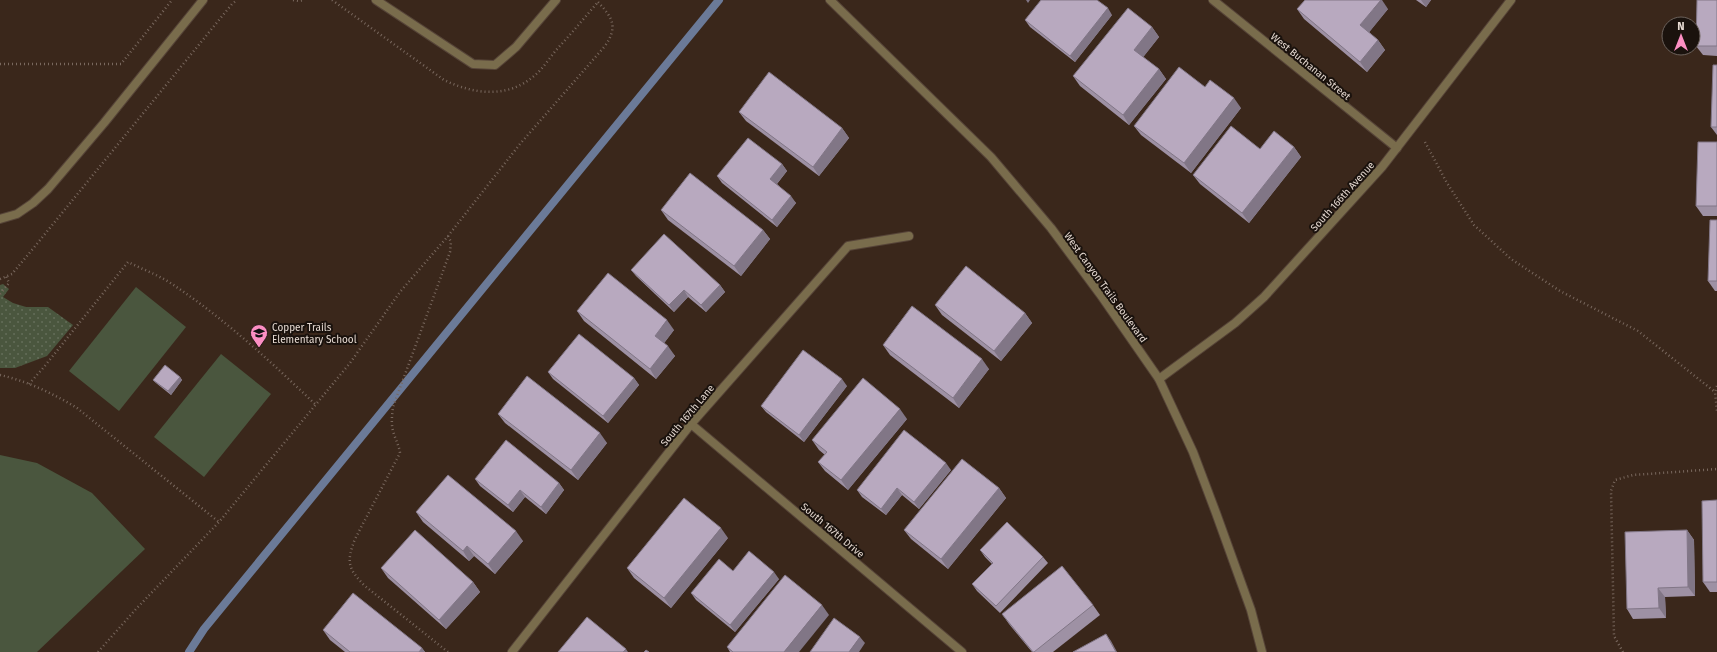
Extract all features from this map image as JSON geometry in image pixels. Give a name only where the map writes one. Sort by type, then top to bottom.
[{"type":"street","points":[[0,218],[17,214],[33,203],[48,188],[104,123],[203,0]]},
{"type":"street","points":[[376,0],[473,64],[496,65],[516,47],[556,0]]},
{"type":"street","name":"West Canyon Trails Boulevard","points":[[830,0],[991,156],[1056,234],[1159,379],[1193,452],[1251,610],[1262,652]]},
{"type":"street","name":"West Buchanan Street","points":[[1213,0],[1397,148]]},
{"type":"street","name":"South 166th Avenue","points":[[1159,379],[1235,323],[1264,297],[1382,167],[1511,0]]},
{"type":"street","name":"South 167th Lane","points":[[512,652],[691,424],[848,246],[909,236]]},
{"type":"street","name":"South 167th Drive","points":[[691,424],[962,652]]},
{"type":"path","points":[[0,64],[121,64],[172,0]]},
{"type":"path","points":[[0,279],[12,274],[232,4],[237,0]]},
{"type":"path","points":[[293,0],[304,0]]},
{"type":"path","points":[[98,652],[136,609],[219,522],[350,363],[400,292],[448,236],[520,144],[611,38],[613,25],[609,13],[598,2],[600,0]]},
{"type":"path","points":[[1413,127],[1426,144],[1447,183],[1474,225],[1512,259],[1560,291],[1638,331],[1715,392]]},
{"type":"path","points":[[448,236],[451,242],[450,252],[393,407],[391,417],[393,432],[399,445],[400,453],[349,554],[349,566],[354,575],[365,586],[448,652]]},
{"type":"path","points":[[28,384],[44,367],[128,262],[173,284],[236,331],[315,404]]},
{"type":"path","points":[[0,294],[9,283],[6,276]]},
{"type":"path","points":[[0,375],[12,378],[58,396],[77,408],[219,522]]},
{"type":"path","points":[[1717,386],[1715,392],[1717,411]]},
{"type":"path","points":[[1623,652],[1614,636],[1611,490],[1615,480],[1633,476],[1717,469]]},
{"type":"green space","points":[[3,284],[9,289],[3,297],[13,303],[26,307],[48,307],[73,325],[47,356],[15,368],[0,368],[0,285]]},
{"type":"green space","points":[[136,287],[186,327],[119,411],[69,371]]},
{"type":"green space","points":[[221,354],[271,394],[204,477],[154,437]]},
{"type":"green space","points":[[0,455],[37,463],[92,493],[145,549],[37,652],[0,652]]},
{"type":"building","points":[[1041,0],[1097,0],[1108,8],[1070,56],[1025,20]]},
{"type":"building","points":[[1305,0],[1381,0],[1360,25],[1378,40],[1360,62],[1297,9]]},
{"type":"building","points":[[1697,0],[1717,0],[1717,46],[1701,46],[1701,16],[1697,16]]},
{"type":"building","points":[[1128,8],[1152,27],[1134,50],[1159,69],[1123,115],[1073,76]]},
{"type":"building","points":[[1713,65],[1717,65],[1717,127],[1711,127]]},
{"type":"building","points":[[1179,67],[1205,87],[1210,80],[1234,98],[1184,163],[1134,126]]},
{"type":"building","points":[[769,72],[842,128],[813,167],[739,112]]},
{"type":"building","points":[[1231,126],[1260,149],[1274,131],[1294,147],[1242,213],[1193,175]]},
{"type":"building","points":[[748,138],[782,164],[770,179],[791,196],[772,220],[717,176]]},
{"type":"building","points":[[1698,142],[1717,142],[1717,206],[1696,206]]},
{"type":"building","points":[[690,173],[763,230],[734,266],[661,210]]},
{"type":"building","points":[[1710,220],[1717,220],[1717,281],[1708,281]]},
{"type":"building","points":[[664,234],[720,285],[701,305],[684,290],[669,305],[631,270]]},
{"type":"building","points":[[966,266],[1025,313],[994,351],[935,305]]},
{"type":"building","points":[[608,273],[667,320],[655,336],[668,346],[650,369],[577,311]]},
{"type":"building","points":[[912,306],[982,359],[953,398],[883,345]]},
{"type":"building","points":[[579,334],[634,378],[603,416],[548,372]]},
{"type":"building","points":[[803,350],[842,379],[799,435],[761,406]]},
{"type":"building","points":[[165,365],[180,377],[168,391],[153,380]]},
{"type":"building","points":[[527,376],[600,433],[571,470],[498,414]]},
{"type":"building","points":[[863,378],[900,409],[841,480],[818,462],[827,452],[812,440]]},
{"type":"building","points":[[904,430],[946,463],[914,502],[897,488],[881,509],[857,490]]},
{"type":"building","points":[[506,440],[559,483],[541,507],[520,490],[508,505],[475,479]]},
{"type":"building","points":[[962,459],[999,488],[941,559],[904,530]]},
{"type":"building","points":[[448,475],[516,531],[488,564],[467,546],[463,551],[416,512]]},
{"type":"building","points":[[684,498],[721,528],[664,598],[627,568]]},
{"type":"building","points":[[1717,500],[1717,582],[1703,582],[1702,501]]},
{"type":"building","points":[[1007,522],[1043,557],[996,606],[972,584],[993,563],[980,550]]},
{"type":"building","points":[[415,530],[473,582],[439,620],[381,568]]},
{"type":"building","points":[[1687,530],[1688,587],[1658,588],[1659,608],[1627,609],[1625,532]]},
{"type":"building","points":[[749,551],[774,572],[730,625],[691,593],[719,559],[733,571]]},
{"type":"building","points":[[1062,566],[1093,605],[1033,652],[1002,614]]},
{"type":"building","points":[[785,575],[822,605],[784,652],[733,652],[727,647]]},
{"type":"building","points":[[353,593],[422,648],[419,652],[350,652],[323,630]]},
{"type":"building","points":[[587,617],[626,649],[623,652],[558,652]]},
{"type":"building","points":[[834,618],[860,637],[849,652],[810,652]]},
{"type":"building","points":[[1106,634],[1116,652],[1073,652]]},
{"type":"waterway","points":[[189,652],[204,629],[719,0]]},
{"type":"place","name":"Copper Trails Elementary School","points":[[259,348]]}]
